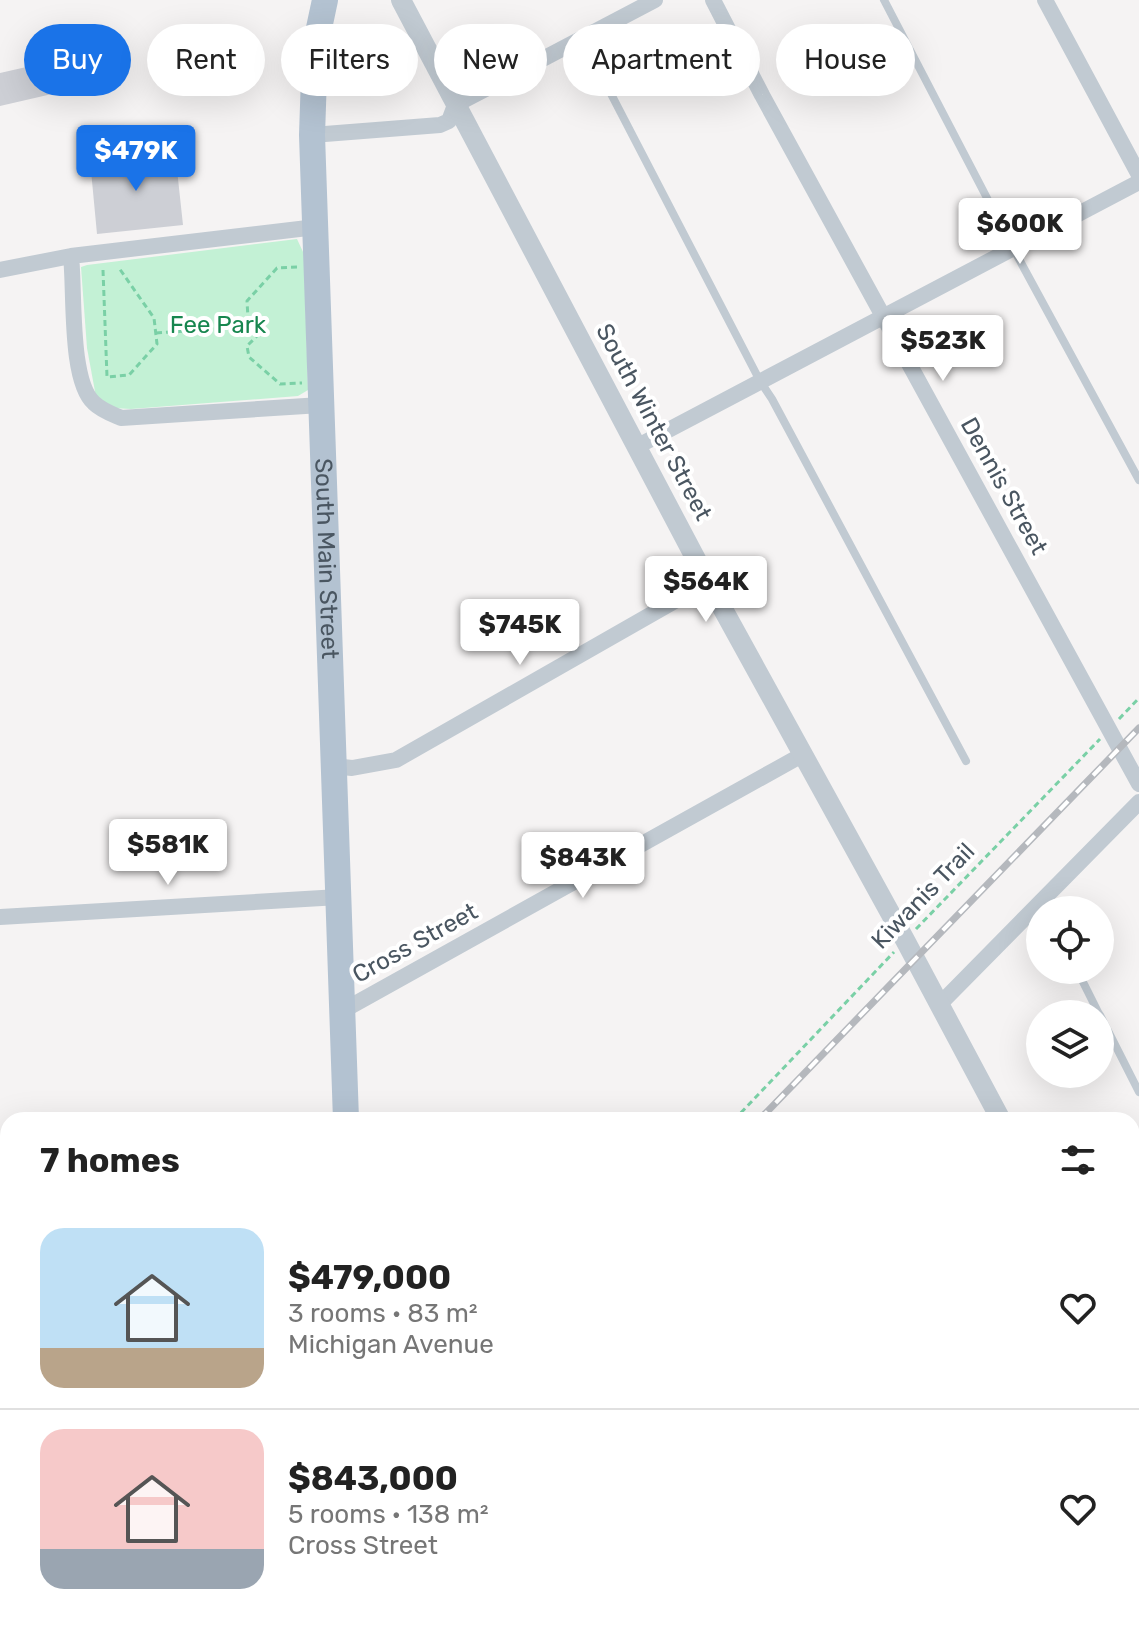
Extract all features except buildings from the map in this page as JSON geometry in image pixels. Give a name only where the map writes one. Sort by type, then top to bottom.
[{"type":"main road","name":"South Main Street","points":[[325,0],[314,57],[312,135],[346,1112]]},
{"type":"street","name":"South Winter Street","points":[[401,0],[708,582],[997,1112]]},
{"type":"street","points":[[609,24],[655,0]]},
{"type":"street","name":"Dennis Street","points":[[713,0],[1139,784]]},
{"type":"street","points":[[1045,0],[1139,175]]},
{"type":"street","points":[[312,135],[440,125],[449,121],[455,105],[563,48]]},
{"type":"street","points":[[638,446],[1139,182]]},
{"type":"street","points":[[0,270],[71,256],[316,227]]},
{"type":"street","points":[[71,256],[76,359],[83,387],[93,402],[109,413],[121,418],[321,405]]},
{"type":"street","points":[[333,766],[352,768],[396,760],[708,582]]},
{"type":"street","name":"Cross Street","points":[[344,1010],[802,755]]},
{"type":"street","points":[[1052,896],[1139,802]]},
{"type":"street","points":[[0,917],[339,897]]},
{"type":"street","points":[[939,1005],[1026,922]]},
{"type":"lane","points":[[884,0],[1013,248],[1139,480]]},
{"type":"lane","points":[[612,96],[760,381],[966,761]]},
{"type":"lane","points":[[1114,1043],[1139,1092]]},
{"type":"path","points":[[299,267],[277,268],[247,301],[248,318],[259,334],[247,346],[249,357],[280,384],[302,383]]},
{"type":"path","points":[[103,270],[107,377],[129,375],[157,344],[156,333],[154,318],[119,268]]},
{"type":"path","points":[[156,333],[230,328],[248,318]]},
{"type":"path","name":"Kiwanis Trail","points":[[742,1112],[1139,698]]},
{"type":"green space","name":"Fee Park","points":[[297,239],[304,254],[308,390],[298,396],[131,409],[113,408],[96,397],[87,348],[81,267]]},
{"type":"railway","points":[[767,1112],[1139,728]]}]
